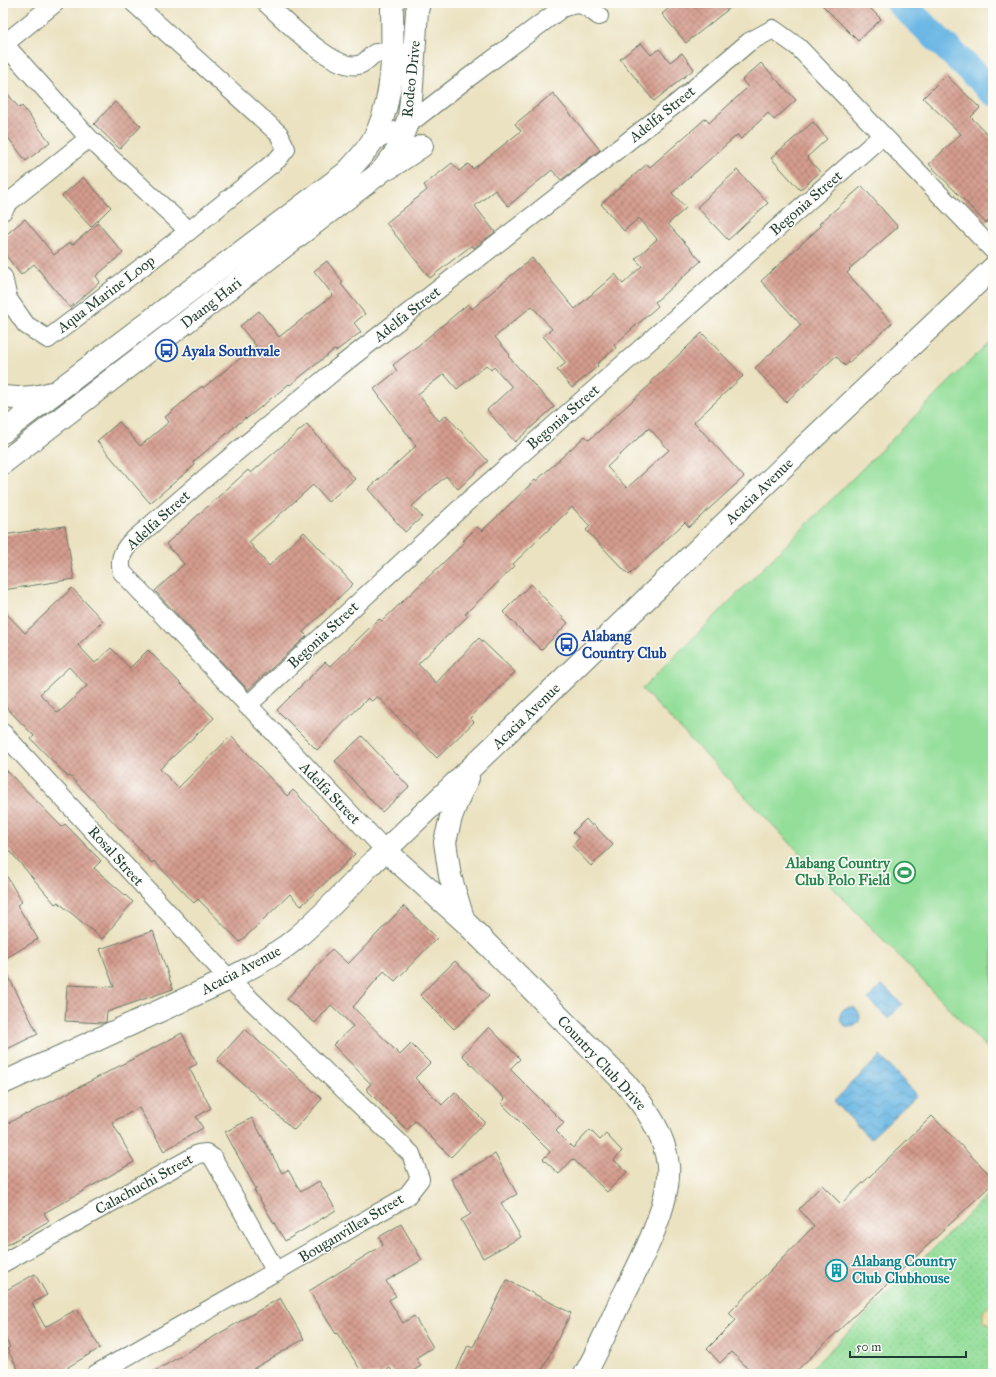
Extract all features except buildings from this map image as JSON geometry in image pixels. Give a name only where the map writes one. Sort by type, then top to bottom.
[{"type":"street","points":[[56,3],[4,45],[89,138],[189,231],[278,159],[286,149],[279,134],[134,3]]},
{"type":"street","points":[[266,3],[318,50],[339,62],[357,66],[363,64],[375,53],[414,53]]},
{"type":"street","name":"Rodeo Drive","points":[[354,180],[361,158],[378,130],[388,96],[393,54],[393,3]]},
{"type":"street","name":"Rodeo Drive","points":[[354,180],[381,172],[397,151],[409,117],[417,11],[419,3]]},
{"type":"street","points":[[371,143],[406,126],[562,8],[575,3],[584,4],[599,16]]},
{"type":"street","name":"Adelfa Street","points":[[386,851],[247,706],[122,572],[120,565],[121,557],[124,549],[130,543],[211,473],[339,367],[677,103],[749,42],[773,29],[798,47],[993,250]]},
{"type":"street","name":"Begonia Street","points":[[247,706],[467,502],[883,135]]},
{"type":"street","points":[[3,211],[8,203],[89,138]]},
{"type":"street","points":[[371,143],[397,151]]},
{"type":"street","points":[[354,180],[422,146]]},
{"type":"street","name":"Daang Hari","points":[[4,428],[354,180]]},
{"type":"street","name":"Daang Hari","points":[[3,462],[24,447],[354,180]]},
{"type":"street","name":"Aqua Marine Loop","points":[[3,277],[8,299],[26,325],[48,339],[189,231]]},
{"type":"street","name":"Acacia Avenue","points":[[3,1083],[228,979],[265,960],[293,941],[802,449],[993,268]]},
{"type":"street","points":[[3,397],[40,397],[54,393]]},
{"type":"street","points":[[4,428],[24,447]]},
{"type":"street","name":"Rosal Street","points":[[3,733],[228,979]]},
{"type":"street","points":[[464,921],[450,876],[445,842],[455,806],[473,768]]},
{"type":"street","name":"Country Club Drive","points":[[386,851],[464,921],[625,1083],[650,1116],[663,1143],[668,1166],[667,1183],[663,1202],[652,1235],[584,1374]]},
{"type":"street","name":"Bouganvillea Street","points":[[96,1374],[406,1197],[420,1179],[411,1154],[228,979]]},
{"type":"street","name":"Calachuchi Street","points":[[3,1263],[198,1154],[206,1153],[213,1158],[276,1272]]},
{"type":"green space","name":"Alabang Country Club Polo Field","points":[[993,338],[993,1054],[642,689]]},
{"type":"green space","points":[[993,1190],[993,1374],[806,1374]]},
{"type":"sand","points":[[993,1306],[993,1327],[983,1322],[983,1312],[988,1307]]},
{"type":"water","points":[[882,985],[902,1004],[888,1019],[868,999]]},
{"type":"water","points":[[850,1007],[857,1010],[860,1017],[857,1024],[850,1027],[843,1024],[840,1017],[843,1010]]},
{"type":"water","points":[[880,1056],[917,1095],[870,1139],[834,1101]]},
{"type":"waterway","points":[[900,3],[993,92]]},
{"type":"place","name":"Ayala Southvale","points":[[167,351]]},
{"type":"place","name":"Alabang Country Club","points":[[566,645]]},
{"type":"place","name":"Alabang Country Club Polo Field","points":[[905,872]]},
{"type":"place","name":"Alabang Country Club Clubhouse","points":[[837,1270]]}]
